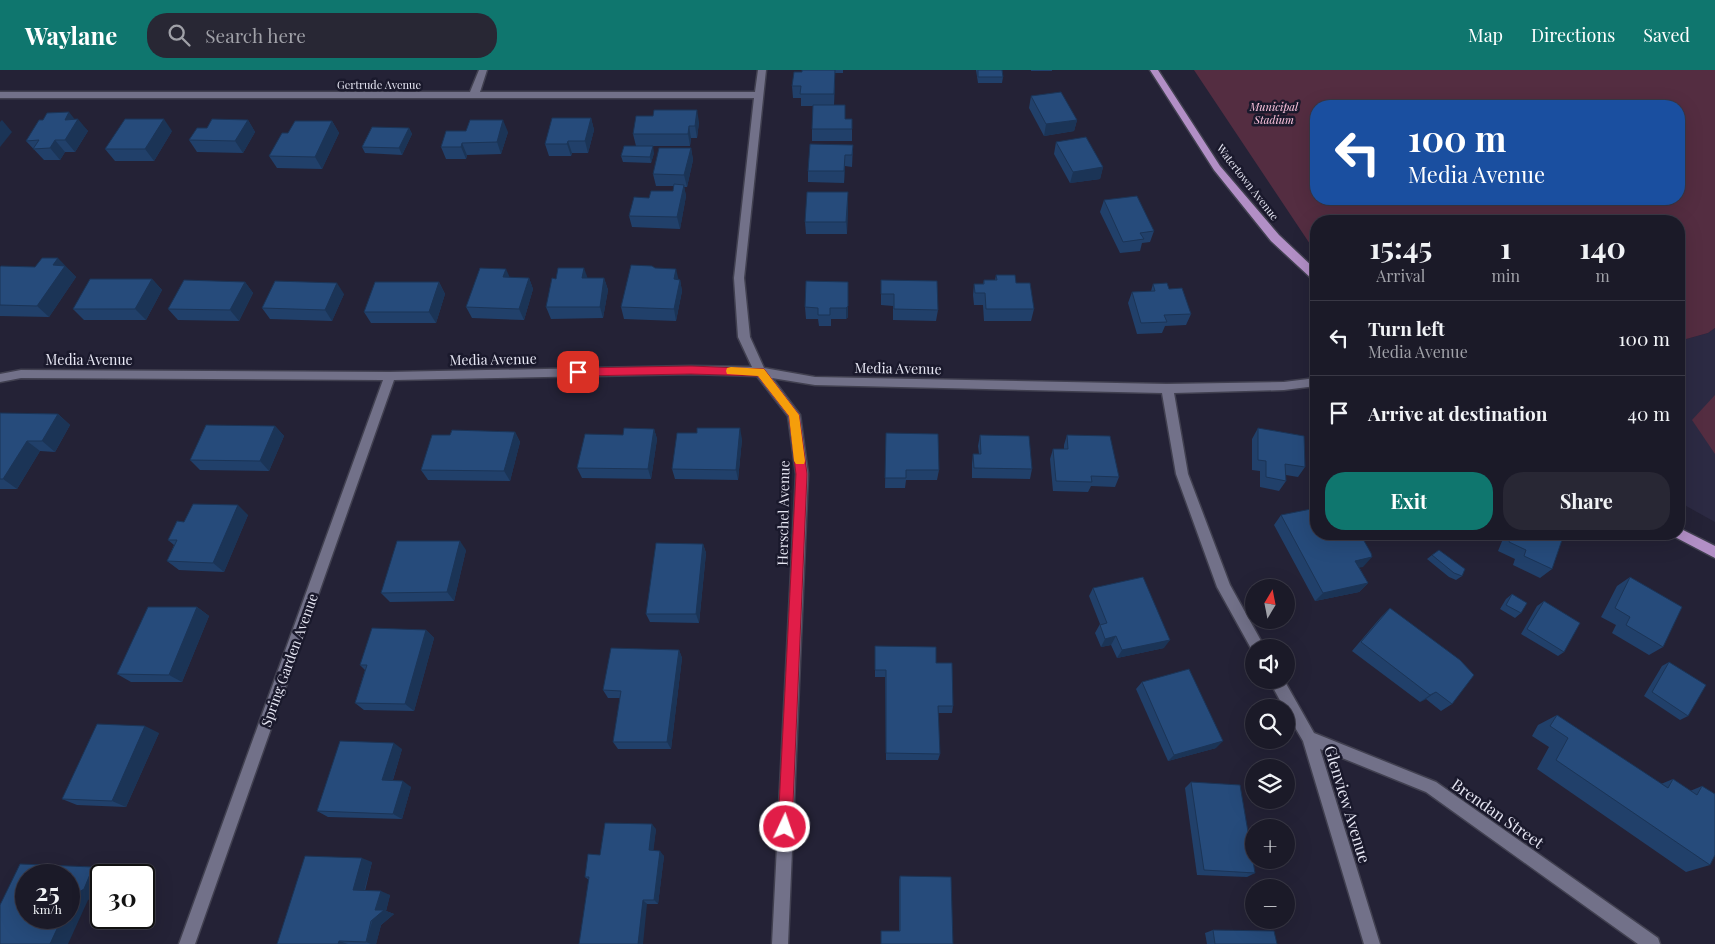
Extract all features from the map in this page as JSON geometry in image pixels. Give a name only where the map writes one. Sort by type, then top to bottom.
[{"type":"main road","name":"Watertown Avenue","points":[[1154,70],[1217,168],[1275,238],[1310,270]]},
{"type":"main road","points":[[1685,536],[1715,552]]},
{"type":"street","points":[[474,95],[483,70]]},
{"type":"street","name":"Herschel Avenue","points":[[762,70],[739,278],[744,337],[760,372],[794,415],[802,474],[780,944]]},
{"type":"street","name":"Gertrude Avenue","points":[[0,95],[759,95]]},
{"type":"street","name":"Media Avenue","points":[[0,378],[21,374],[390,376],[691,370],[760,372],[815,381],[1167,389],[1284,386],[1310,383]]},
{"type":"street","name":"Spring Garden Avenue","points":[[187,944],[390,376]]},
{"type":"street","points":[[1167,389],[1182,474],[1224,587],[1253,639]]},
{"type":"street","name":"Glenview Avenue","points":[[1281,689],[1309,738],[1372,944]]},
{"type":"street","name":"Brendan Street","points":[[1309,738],[1431,787],[1652,944]]},
{"type":"shaded area","points":[[1715,328],[1715,522],[1685,505],[1685,339],[1708,333]]},
{"type":"green space","name":"Municipal Stadium","points":[[1194,70],[1715,70],[1715,328],[1708,333],[1685,339],[1685,215],[1310,215],[1310,244]]},
{"type":"green space","points":[[1715,395],[1715,454],[1692,420]]},
{"type":"building","points":[[802,70],[835,70],[834,94],[800,94],[801,86],[792,86],[794,72],[802,72]]},
{"type":"building","points":[[978,70],[1002,70],[1003,77],[978,77]]},
{"type":"building","points":[[1061,92],[1077,120],[1046,124],[1031,96]]},
{"type":"building","points":[[813,105],[845,105],[845,119],[852,119],[852,129],[812,129]]},
{"type":"building","points":[[654,110],[697,110],[695,126],[689,126],[688,134],[633,134],[636,116],[653,116]]},
{"type":"building","points":[[69,112],[65,120],[78,119],[65,140],[55,140],[50,148],[33,149],[39,140],[26,141],[39,120],[43,120],[47,113]]},
{"type":"building","points":[[552,118],[591,118],[585,141],[568,141],[567,144],[545,144]]},
{"type":"building","points":[[125,119],[164,119],[145,149],[105,149]]},
{"type":"building","points":[[212,119],[248,120],[235,141],[189,140],[197,128],[207,128]]},
{"type":"building","points":[[470,120],[503,120],[497,142],[462,143],[461,147],[441,147],[446,131],[466,131]]},
{"type":"building","points":[[295,121],[332,121],[315,157],[269,156],[282,133],[288,133]]},
{"type":"building","points":[[372,127],[409,128],[399,148],[362,147]]},
{"type":"building","points":[[1086,137],[1103,167],[1073,172],[1056,142]]},
{"type":"building","points":[[810,144],[853,145],[852,155],[845,155],[844,171],[808,171]]},
{"type":"building","points":[[624,146],[653,146],[650,157],[621,156]]},
{"type":"building","points":[[659,148],[691,148],[684,175],[653,174]]},
{"type":"building","points":[[674,184],[684,185],[677,217],[629,216],[634,197],[649,198],[651,191],[673,191]]},
{"type":"building","points":[[807,192],[848,192],[846,222],[805,222]]},
{"type":"building","points":[[1137,196],[1154,231],[1140,233],[1144,239],[1123,242],[1104,200]]},
{"type":"building","points":[[42,258],[58,258],[53,265],[65,266],[37,306],[0,305],[0,267],[35,267]]},
{"type":"building","points":[[631,265],[676,269],[674,279],[680,280],[674,309],[621,307]]},
{"type":"building","points":[[480,268],[506,269],[503,277],[529,278],[519,309],[466,307]]},
{"type":"building","points":[[558,268],[584,268],[582,278],[604,278],[600,307],[546,307],[552,278],[556,279]]},
{"type":"building","points":[[996,275],[1015,275],[1016,283],[1030,283],[1034,309],[986,309],[985,293],[975,293],[974,284],[984,284],[984,280],[997,280]]},
{"type":"building","points":[[90,279],[152,279],[135,309],[73,309]]},
{"type":"building","points":[[184,280],[245,282],[230,310],[168,309]]},
{"type":"building","points":[[881,280],[937,281],[938,310],[894,309],[894,294],[881,294]]},
{"type":"building","points":[[275,281],[337,283],[325,310],[262,308]]},
{"type":"building","points":[[806,281],[848,282],[848,306],[846,308],[830,308],[830,315],[818,315],[818,308],[805,307]]},
{"type":"building","points":[[375,282],[439,282],[429,312],[364,312]]},
{"type":"building","points":[[1167,283],[1169,289],[1182,288],[1191,314],[1164,315],[1167,322],[1141,323],[1132,292],[1155,291],[1153,284]]},
{"type":"building","points":[[0,413],[58,414],[42,441],[27,441],[3,479],[0,479]]},
{"type":"building","points":[[206,425],[275,426],[260,461],[190,460]]},
{"type":"building","points":[[624,428],[654,429],[648,469],[577,468],[585,434],[623,435]]},
{"type":"building","points":[[697,428],[740,428],[736,470],[672,469],[677,433],[697,433]]},
{"type":"building","points":[[1258,428],[1304,436],[1305,467],[1285,464],[1286,481],[1266,477],[1266,461],[1258,460]]},
{"type":"building","points":[[452,430],[515,432],[504,471],[421,470],[432,435],[450,435]]},
{"type":"building","points":[[886,433],[938,434],[939,470],[906,470],[906,478],[885,478]]},
{"type":"building","points":[[980,435],[1029,436],[1032,469],[974,468],[973,454],[981,454]]},
{"type":"building","points":[[1067,435],[1110,436],[1119,477],[1091,476],[1092,482],[1056,481],[1053,449],[1068,449]]},
{"type":"building","points":[[193,504],[238,505],[213,563],[167,561],[177,540],[168,540],[177,521],[184,522]]},
{"type":"building","points":[[1310,509],[1310,540],[1363,540],[1372,557],[1355,561],[1368,583],[1323,593],[1281,515]]},
{"type":"building","points":[[1510,540],[1562,540],[1552,569],[1524,556],[1526,550],[1509,542]]},
{"type":"building","points":[[397,541],[460,541],[447,592],[381,593]]},
{"type":"building","points":[[656,543],[703,544],[696,614],[646,614]]},
{"type":"building","points":[[1439,550],[1465,569],[1462,576],[1454,573],[1432,555]]},
{"type":"building","points":[[1143,577],[1170,640],[1122,650],[1116,636],[1105,639],[1100,625],[1107,623],[1093,588]]},
{"type":"building","points":[[1630,577],[1682,607],[1663,647],[1626,625],[1630,617],[1615,608]]},
{"type":"building","points":[[1512,594],[1527,603],[1521,613],[1506,605]]},
{"type":"building","points":[[1544,601],[1580,623],[1564,652],[1527,629]]},
{"type":"building","points":[[148,607],[197,607],[169,675],[117,674]]},
{"type":"building","points":[[1390,608],[1460,660],[1474,675],[1452,704],[1436,692],[1430,695],[1361,642]]},
{"type":"building","points":[[372,628],[426,630],[405,704],[355,703],[367,665],[360,665]]},
{"type":"building","points":[[875,646],[936,647],[936,663],[952,663],[953,706],[938,706],[940,754],[886,753],[886,670],[875,670]]},
{"type":"building","points":[[611,648],[679,650],[667,742],[613,742],[621,691],[603,690]]},
{"type":"building","points":[[1669,662],[1706,685],[1688,716],[1652,692]]},
{"type":"building","points":[[1189,669],[1223,741],[1174,755],[1142,682]]},
{"type":"building","points":[[1557,715],[1668,788],[1673,779],[1697,795],[1702,786],[1715,794],[1715,855],[1710,865],[1556,760],[1568,738],[1550,726]]},
{"type":"building","points":[[97,724],[145,726],[112,801],[62,799]]},
{"type":"building","points":[[340,741],[394,743],[382,780],[403,781],[393,814],[317,811]]},
{"type":"building","points":[[1191,782],[1240,785],[1246,819],[1245,869],[1254,869],[1255,873],[1204,870]]},
{"type":"building","points":[[605,823],[652,824],[649,850],[660,851],[654,900],[643,900],[638,944],[579,944],[589,877],[585,877],[588,854],[600,855]]},
{"type":"building","points":[[305,856],[362,858],[353,890],[381,891],[375,910],[384,910],[371,921],[366,942],[339,941],[338,944],[277,944]]},
{"type":"building","points":[[80,866],[90,867],[90,874],[84,889],[80,891]]},
{"type":"building","points":[[15,874],[15,929],[57,929],[50,944],[0,944],[0,905]]},
{"type":"building","points":[[900,876],[951,877],[953,944],[881,944],[881,931],[900,931]]},
{"type":"building","points":[[1213,930],[1274,931],[1277,944],[1215,944]]},
{"type":"slow traffic","points":[[731,371],[760,372],[794,415],[800,461]]},
{"type":"route","points":[[578,372],[691,370],[760,372],[794,415],[802,474],[785,827]]}]
